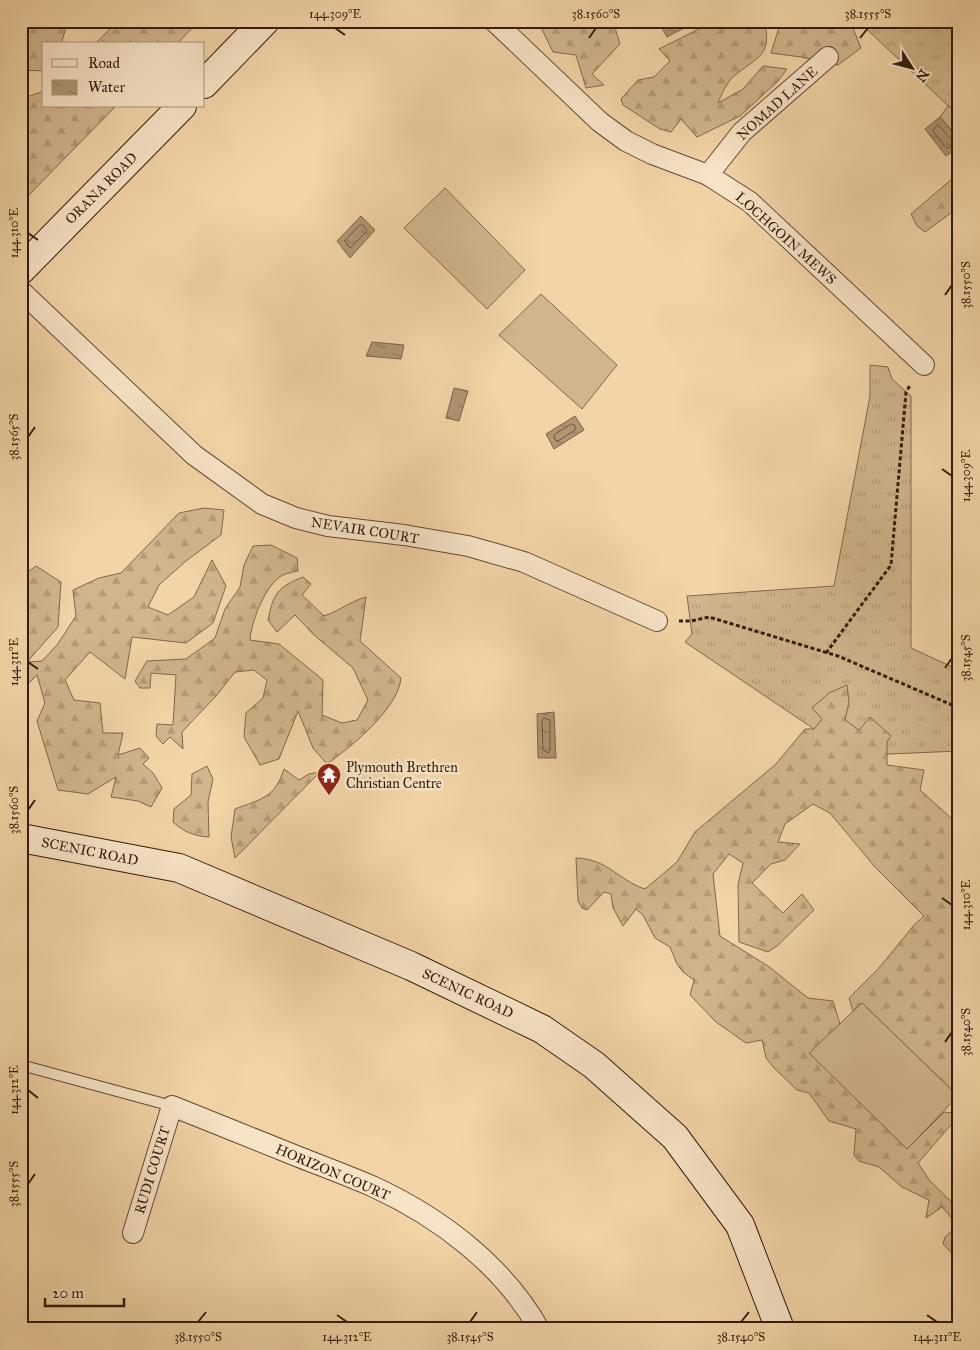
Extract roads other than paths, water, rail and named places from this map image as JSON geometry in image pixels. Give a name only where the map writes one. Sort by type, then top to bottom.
[{"type":"main road","points":[[205,83],[265,21]]},
{"type":"main road","name":"ORANA ROAD","points":[[21,270],[180,108]]},
{"type":"main road","name":"SCENIC ROAD","points":[[21,838],[179,868],[411,966],[542,1029],[594,1064],[675,1137],[740,1225],[780,1329]]},
{"type":"street","name":"LOCHGOIN MEWS","points":[[494,21],[600,122],[626,141],[652,154],[708,175],[750,202],[924,365]]},
{"type":"street","name":"NOMAD LANE","points":[[708,175],[742,132],[828,57]]},
{"type":"street","name":"NEVAIR COURT","points":[[21,291],[194,455],[262,504],[296,518],[328,526],[404,535],[468,546],[524,562],[657,622]]},
{"type":"street","name":"RUDI COURT","points":[[133,1234],[172,1106]]},
{"type":"street","name":"HORIZON COURT","points":[[172,1106],[373,1187],[420,1213],[475,1252],[500,1275],[519,1298],[539,1329]]},
{"type":"lane","points":[[21,1065],[172,1106]]},
{"type":"water","points":[[658,21],[697,21],[667,37]]},
{"type":"water","points":[[940,117],[959,139],[959,147],[946,156],[925,129]]},
{"type":"water","points":[[361,216],[375,230],[350,258],[337,241]]},
{"type":"water","points":[[372,342],[404,345],[401,359],[366,356]]},
{"type":"water","points":[[454,388],[468,391],[459,421],[446,418]]},
{"type":"water","points":[[575,416],[584,430],[554,449],[546,434]]},
{"type":"water","points":[[554,712],[556,758],[538,758],[537,714]]},
{"type":"place","name":"Plymouth Brethren Christian Centre","points":[[329,796]]}]
